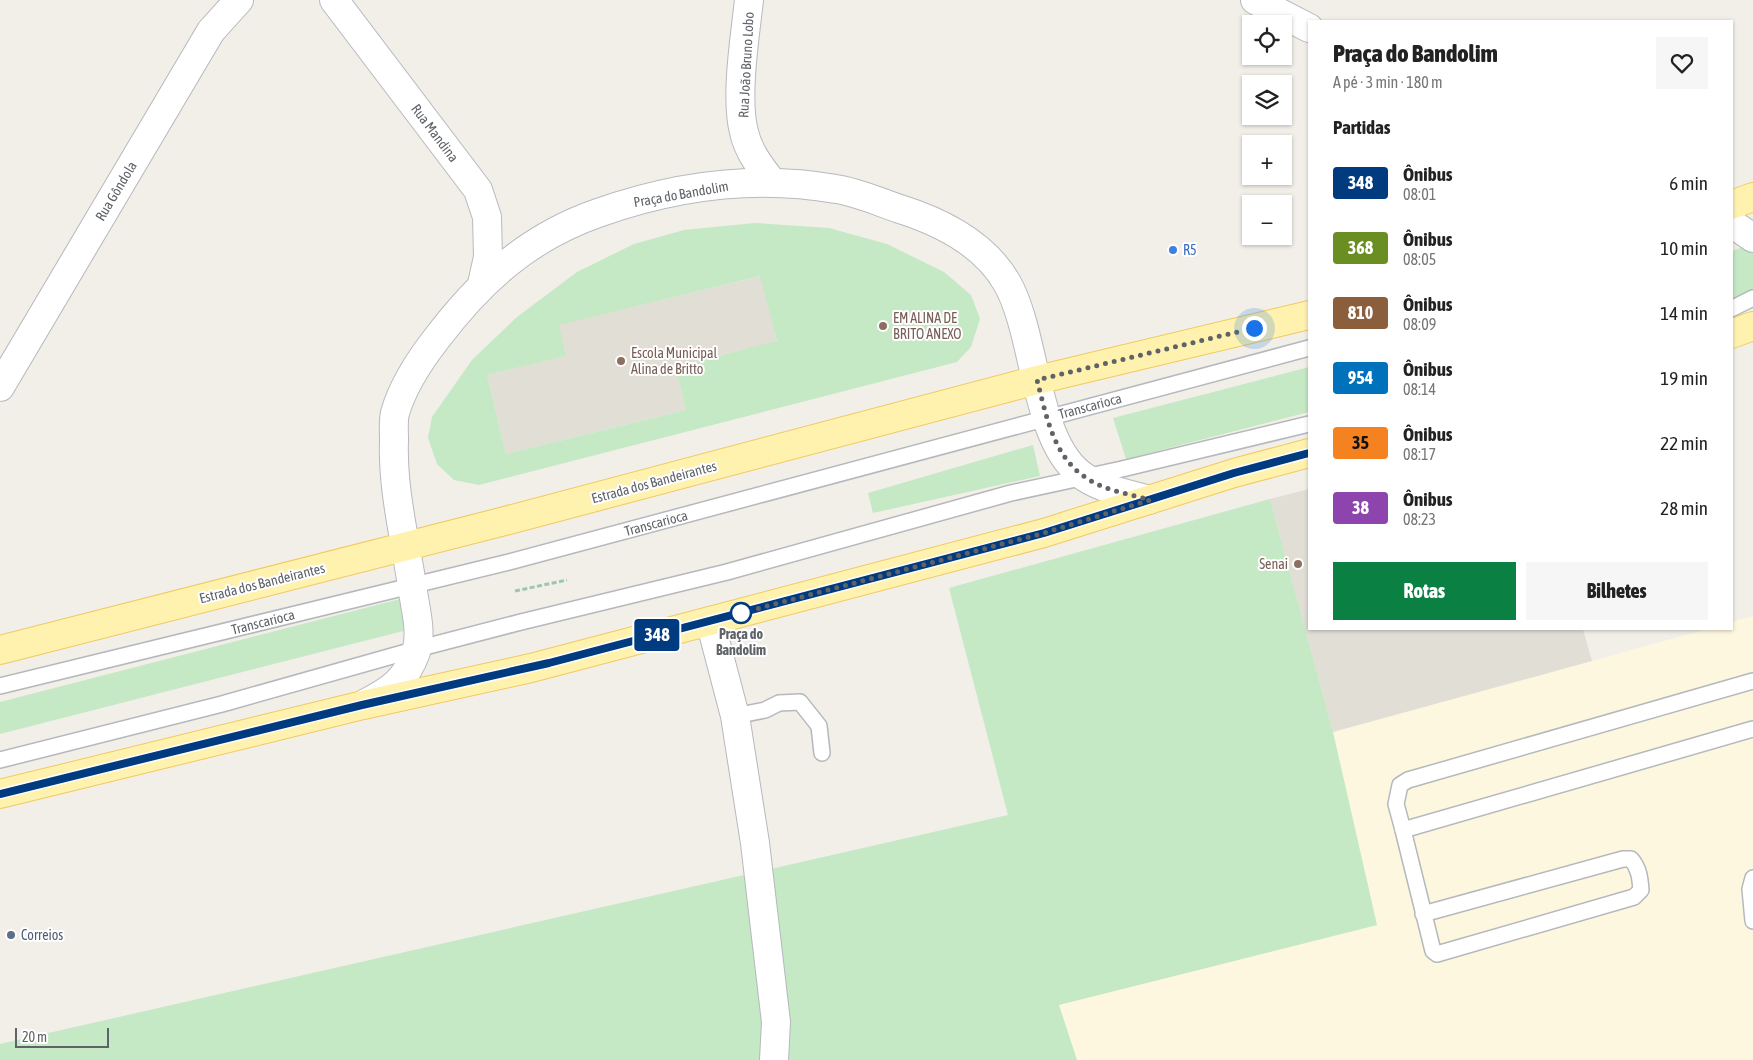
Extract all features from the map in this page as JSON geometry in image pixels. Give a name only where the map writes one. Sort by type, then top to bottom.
[{"type":"main road","points":[[1733,204],[1753,197]]},
{"type":"main road","name":"Estrada dos Bandeirantes","points":[[0,650],[406,547],[1037,380],[1308,315]]},
{"type":"main road","points":[[1733,333],[1753,326]]},
{"type":"main road","points":[[0,794],[362,705],[531,668],[1044,533],[1234,473],[1308,453]]},
{"type":"street","name":"Rua Gôndola","points":[[0,387],[211,32],[239,0]]},
{"type":"street","name":"Rua Mandina","points":[[334,0],[478,190],[488,217],[488,257],[482,284]]},
{"type":"street","name":"Rua João Bruno Lobo","points":[[749,0],[741,106],[744,133],[758,163],[773,183]]},
{"type":"street","points":[[1255,0],[1308,27]]},
{"type":"street","name":"Praça do Bandolim","points":[[362,705],[390,690],[406,673],[417,649],[418,621],[393,469],[394,415],[415,366],[460,308],[482,284],[533,244],[581,219],[640,198],[716,185],[773,183],[838,189],[925,216],[960,235],[988,257],[1007,283],[1022,316],[1047,418],[1056,442],[1068,461],[1085,478],[1114,490],[1150,500]]},
{"type":"street","points":[[710,621],[736,716],[755,843],[775,1012],[774,1060]]},
{"type":"lane","points":[[1733,308],[1753,298]]},
{"type":"lane","name":"Transcarioca","points":[[0,686],[518,560],[1308,348]]},
{"type":"lane","points":[[0,760],[222,704],[417,649],[727,572],[1010,493],[1085,478],[1308,424]]},
{"type":"lane","points":[[1423,914],[1623,859],[1630,859],[1636,865],[1640,878],[1641,890],[1634,898],[1436,954],[1433,951],[1423,914],[1396,804],[1400,785],[1408,780],[1753,681]]},
{"type":"lane","points":[[736,716],[765,710],[779,703],[800,702],[819,726],[822,753]]},
{"type":"lane","points":[[1403,830],[1753,729]]},
{"type":"lane","points":[[1753,878],[1750,889],[1753,920]]},
{"type":"path","points":[[515,591],[567,580]]},
{"type":"shaded area","name":"Escola Municipal Alina de Britto","points":[[761,276],[777,342],[676,366],[686,410],[506,454],[487,375],[565,356],[558,325]]},
{"type":"shaded area","name":"Senai","points":[[1308,489],[1308,630],[1583,630],[1592,661],[1333,732],[1270,499]]},
{"type":"shaded area","points":[[1753,616],[1753,1060],[1077,1060],[1058,1005],[1377,925],[1333,732],[1704,630],[1733,630],[1733,621]]},
{"type":"green space","points":[[755,223],[829,228],[887,244],[944,272],[971,295],[980,319],[971,347],[957,362],[479,485],[454,480],[437,464],[428,438],[432,417],[472,360],[517,317],[577,272],[634,244],[684,230]],"holes":[[[760,276],[777,341],[676,367],[686,410],[506,454],[487,375],[566,356],[559,325]]]},
{"type":"green space","points":[[1753,244],[1753,293],[1733,301],[1733,250]]},
{"type":"green space","points":[[1308,367],[1308,412],[1126,459],[1113,418]]},
{"type":"green space","points":[[1033,445],[1040,476],[873,513],[868,493]]},
{"type":"green space","points":[[1270,499],[1333,732],[1377,925],[1059,1005],[1077,1060],[0,1060],[0,1044],[1008,815],[949,588]]},
{"type":"green space","points":[[404,598],[411,629],[0,734],[0,702]]},
{"type":"bus line","name":"348","points":[[0,794],[362,705],[531,668],[1044,533],[1234,473],[1308,453]]},
{"type":"place","name":"R5","points":[[1173,250]]},
{"type":"place","name":"EM ALINA DE BRITO ANEXO","points":[[883,326]]},
{"type":"place","name":"Escola Municipal Alina de Britto","points":[[621,361]]},
{"type":"place","name":"Senai","points":[[1298,564]]},
{"type":"place","name":"Praça do Bandolim","points":[[741,613]]},
{"type":"place","name":"Correios","points":[[11,935]]},
{"type":"route","points":[[741,613],[1044,533],[1150,500],[1114,490],[1085,478],[1068,461],[1056,442],[1047,418],[1037,380],[1254,328]]}]
